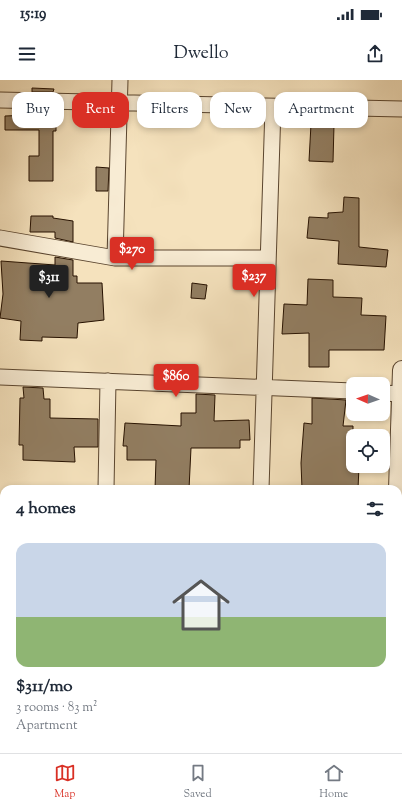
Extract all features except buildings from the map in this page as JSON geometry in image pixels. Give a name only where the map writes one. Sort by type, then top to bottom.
[{"type":"street","points":[[119,92],[120,80]]},
{"type":"street","points":[[0,100],[72,101]]},
{"type":"street","points":[[129,102],[402,109]]},
{"type":"street","points":[[261,485],[273,107]]},
{"type":"street","points":[[115,258],[118,128]]},
{"type":"street","points":[[0,238],[115,258],[268,258]]},
{"type":"street","points":[[398,485],[402,370]]},
{"type":"street","points":[[0,377],[346,392]]},
{"type":"street","points":[[106,485],[108,382]]},
{"type":"street","points":[[390,393],[402,394]]}]
